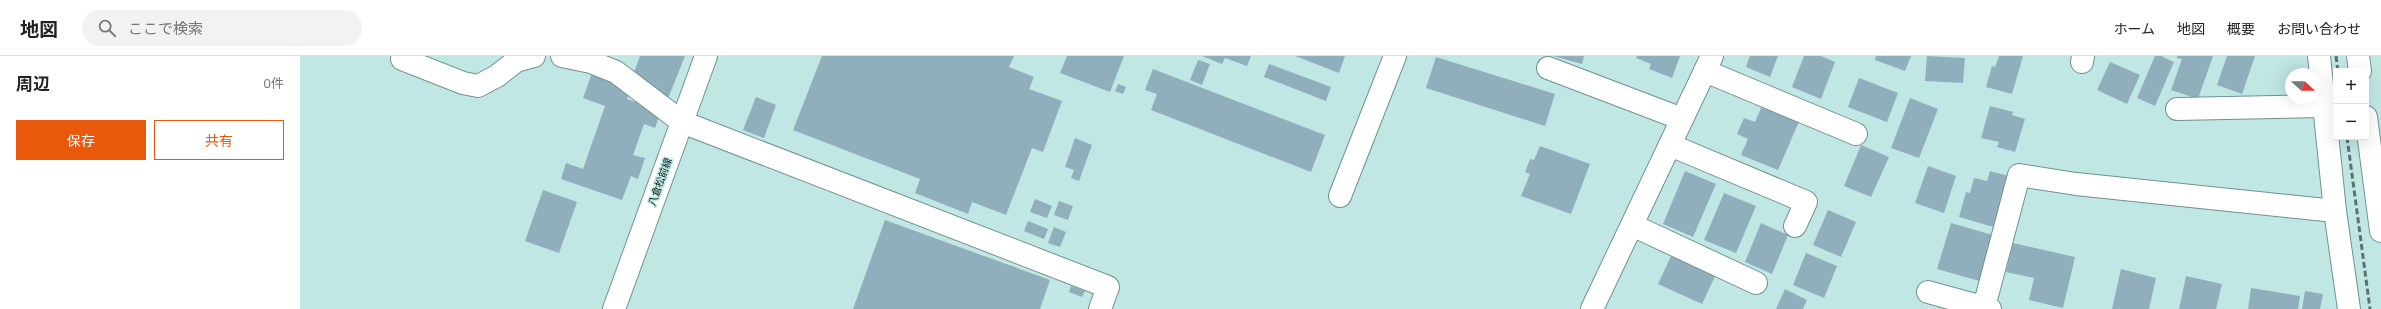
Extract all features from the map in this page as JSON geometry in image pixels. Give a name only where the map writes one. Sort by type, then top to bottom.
[{"type":"street","points":[[402,59],[462,83],[478,86],[496,76],[516,61],[534,56]]},
{"type":"street","points":[[562,56],[591,62],[616,72],[682,122],[1108,287],[1100,309]]},
{"type":"street","name":"八倉松前線","points":[[614,309],[706,56]]},
{"type":"street","points":[[1340,196],[1395,56]]},
{"type":"street","points":[[2319,56],[2335,211],[2349,309]]},
{"type":"street","points":[[2358,56],[2360,68]]},
{"type":"street","points":[[1592,309],[1708,64],[1856,134]]},
{"type":"street","points":[[1548,68],[1682,119]]},
{"type":"street","points":[[2177,109],[2324,106]]},
{"type":"street","points":[[2369,140],[2381,231]]},
{"type":"street","points":[[1670,144],[1806,202],[1795,226]]},
{"type":"street","points":[[1928,292],[1987,308],[2019,175],[2076,184],[2335,211]]},
{"type":"street","points":[[1632,225],[1756,282]]},
{"type":"building","points":[[640,56],[685,56],[667,101],[634,72]]},
{"type":"building","points":[[822,56],[1014,56],[1009,67],[1034,77],[1029,89],[1062,101],[1043,152],[1032,148],[1006,215],[972,202],[968,214],[915,193],[920,179],[793,130]]},
{"type":"building","points":[[1067,56],[1124,56],[1110,92],[1060,73]]},
{"type":"building","points":[[1202,56],[1251,56],[1247,66],[1225,58],[1222,64]]},
{"type":"building","points":[[1295,56],[1345,56],[1339,73]]},
{"type":"building","points":[[1553,56],[1584,56],[1582,64]]},
{"type":"building","points":[[1637,56],[1680,56],[1672,78],[1649,69],[1651,64],[1636,58]]},
{"type":"building","points":[[1750,56],[1778,56],[1770,77],[1746,67]]},
{"type":"building","points":[[1804,56],[1821,56],[1835,62],[1821,99],[1792,87]]},
{"type":"building","points":[[1876,56],[1911,56],[1905,71],[1875,60]]},
{"type":"building","points":[[1927,56],[1965,58],[1963,83],[1925,81]]},
{"type":"building","points":[[1999,56],[2023,56],[2012,94],[1986,87],[1992,66],[1995,67]]},
{"type":"building","points":[[2155,56],[2161,56],[2174,62],[2155,106],[2137,98]]},
{"type":"building","points":[[2177,56],[2213,56],[2198,99],[2171,90],[2182,59],[2177,58]]},
{"type":"building","points":[[2227,56],[2255,56],[2242,94],[2217,85]]},
{"type":"building","points":[[1436,57],[1555,94],[1545,126],[1426,88]]},
{"type":"building","points":[[1198,60],[1210,64],[1202,85],[1190,80]]},
{"type":"building","points":[[2110,62],[2140,75],[2127,104],[2097,90]]},
{"type":"building","points":[[1269,64],[1331,87],[1326,101],[1264,77]]},
{"type":"building","points":[[1153,69],[1325,135],[1311,172],[1151,110],[1157,94],[1145,90]]},
{"type":"building","points":[[592,73],[631,86],[627,99],[661,111],[655,128],[644,124],[633,155],[645,158],[638,179],[631,176],[622,200],[561,179],[566,163],[583,169],[605,106],[583,98]]},
{"type":"building","points":[[1859,78],[1898,93],[1887,122],[1848,107]]},
{"type":"building","points":[[1118,84],[1126,87],[1123,94],[1115,91]]},
{"type":"building","points":[[756,97],[776,105],[764,138],[743,130]]},
{"type":"building","points":[[1910,98],[1938,109],[1919,158],[1891,148]]},
{"type":"building","points":[[1764,101],[1801,117],[1778,170],[1741,155],[1748,139],[1737,134],[1744,118],[1755,122]]},
{"type":"building","points":[[1990,106],[2013,112],[2012,115],[2025,119],[2015,152],[1997,147],[1999,142],[1981,138]]},
{"type":"building","points":[[1075,138],[1092,145],[1079,181],[1071,178],[1074,170],[1065,167]]},
{"type":"building","points":[[1861,145],[1889,157],[1871,197],[1844,186]]},
{"type":"building","points":[[1540,146],[1590,164],[1571,214],[1521,196],[1530,174],[1525,172],[1530,159],[1534,160]]},
{"type":"building","points":[[1928,166],[1956,176],[1944,213],[1915,203]]},
{"type":"building","points":[[1685,171],[1716,184],[1693,237],[1663,224]]},
{"type":"building","points":[[1990,171],[2012,177],[1997,228],[1959,217],[1966,192],[1970,193],[1974,178],[1987,181]]},
{"type":"building","points":[[543,190],[577,202],[559,253],[525,241]]},
{"type":"building","points":[[1724,193],[1756,206],[1736,253],[1704,240]]},
{"type":"building","points":[[1035,199],[1052,206],[1047,218],[1030,212]]},
{"type":"building","points":[[1059,201],[1073,206],[1068,220],[1054,215]]},
{"type":"building","points":[[1828,210],[1856,222],[1841,257],[1813,245]]},
{"type":"building","points":[[885,220],[1050,280],[1040,309],[853,309]]},
{"type":"building","points":[[1028,221],[1048,229],[1044,239],[1024,231]]},
{"type":"building","points":[[1761,223],[1788,235],[1772,274],[1745,262]]},
{"type":"building","points":[[1951,223],[1996,236],[1983,282],[1937,269]]},
{"type":"building","points":[[1054,227],[1066,232],[1060,247],[1048,243]]},
{"type":"building","points":[[2013,243],[2075,257],[2063,308],[2029,300],[2034,278],[2006,272]]},
{"type":"building","points":[[1673,252],[1717,272],[1702,304],[1658,284]]},
{"type":"building","points":[[1806,253],[1837,266],[1824,298],[1793,285]]},
{"type":"building","points":[[2121,269],[2156,278],[2149,309],[2112,309]]},
{"type":"building","points":[[2186,276],[2222,284],[2216,309],[2179,309]]},
{"type":"building","points":[[1071,286],[1085,291],[1082,297],[1069,292]]},
{"type":"building","points":[[2251,288],[2300,296],[2298,309],[2248,309]]},
{"type":"building","points":[[1785,289],[1807,300],[1803,309],[1776,309]]},
{"type":"building","points":[[2305,291],[2323,294],[2320,309],[2302,309]]},
{"type":"railway","points":[[2336,56],[2338,68]]},
{"type":"railway","points":[[2347,140],[2370,309]]}]
